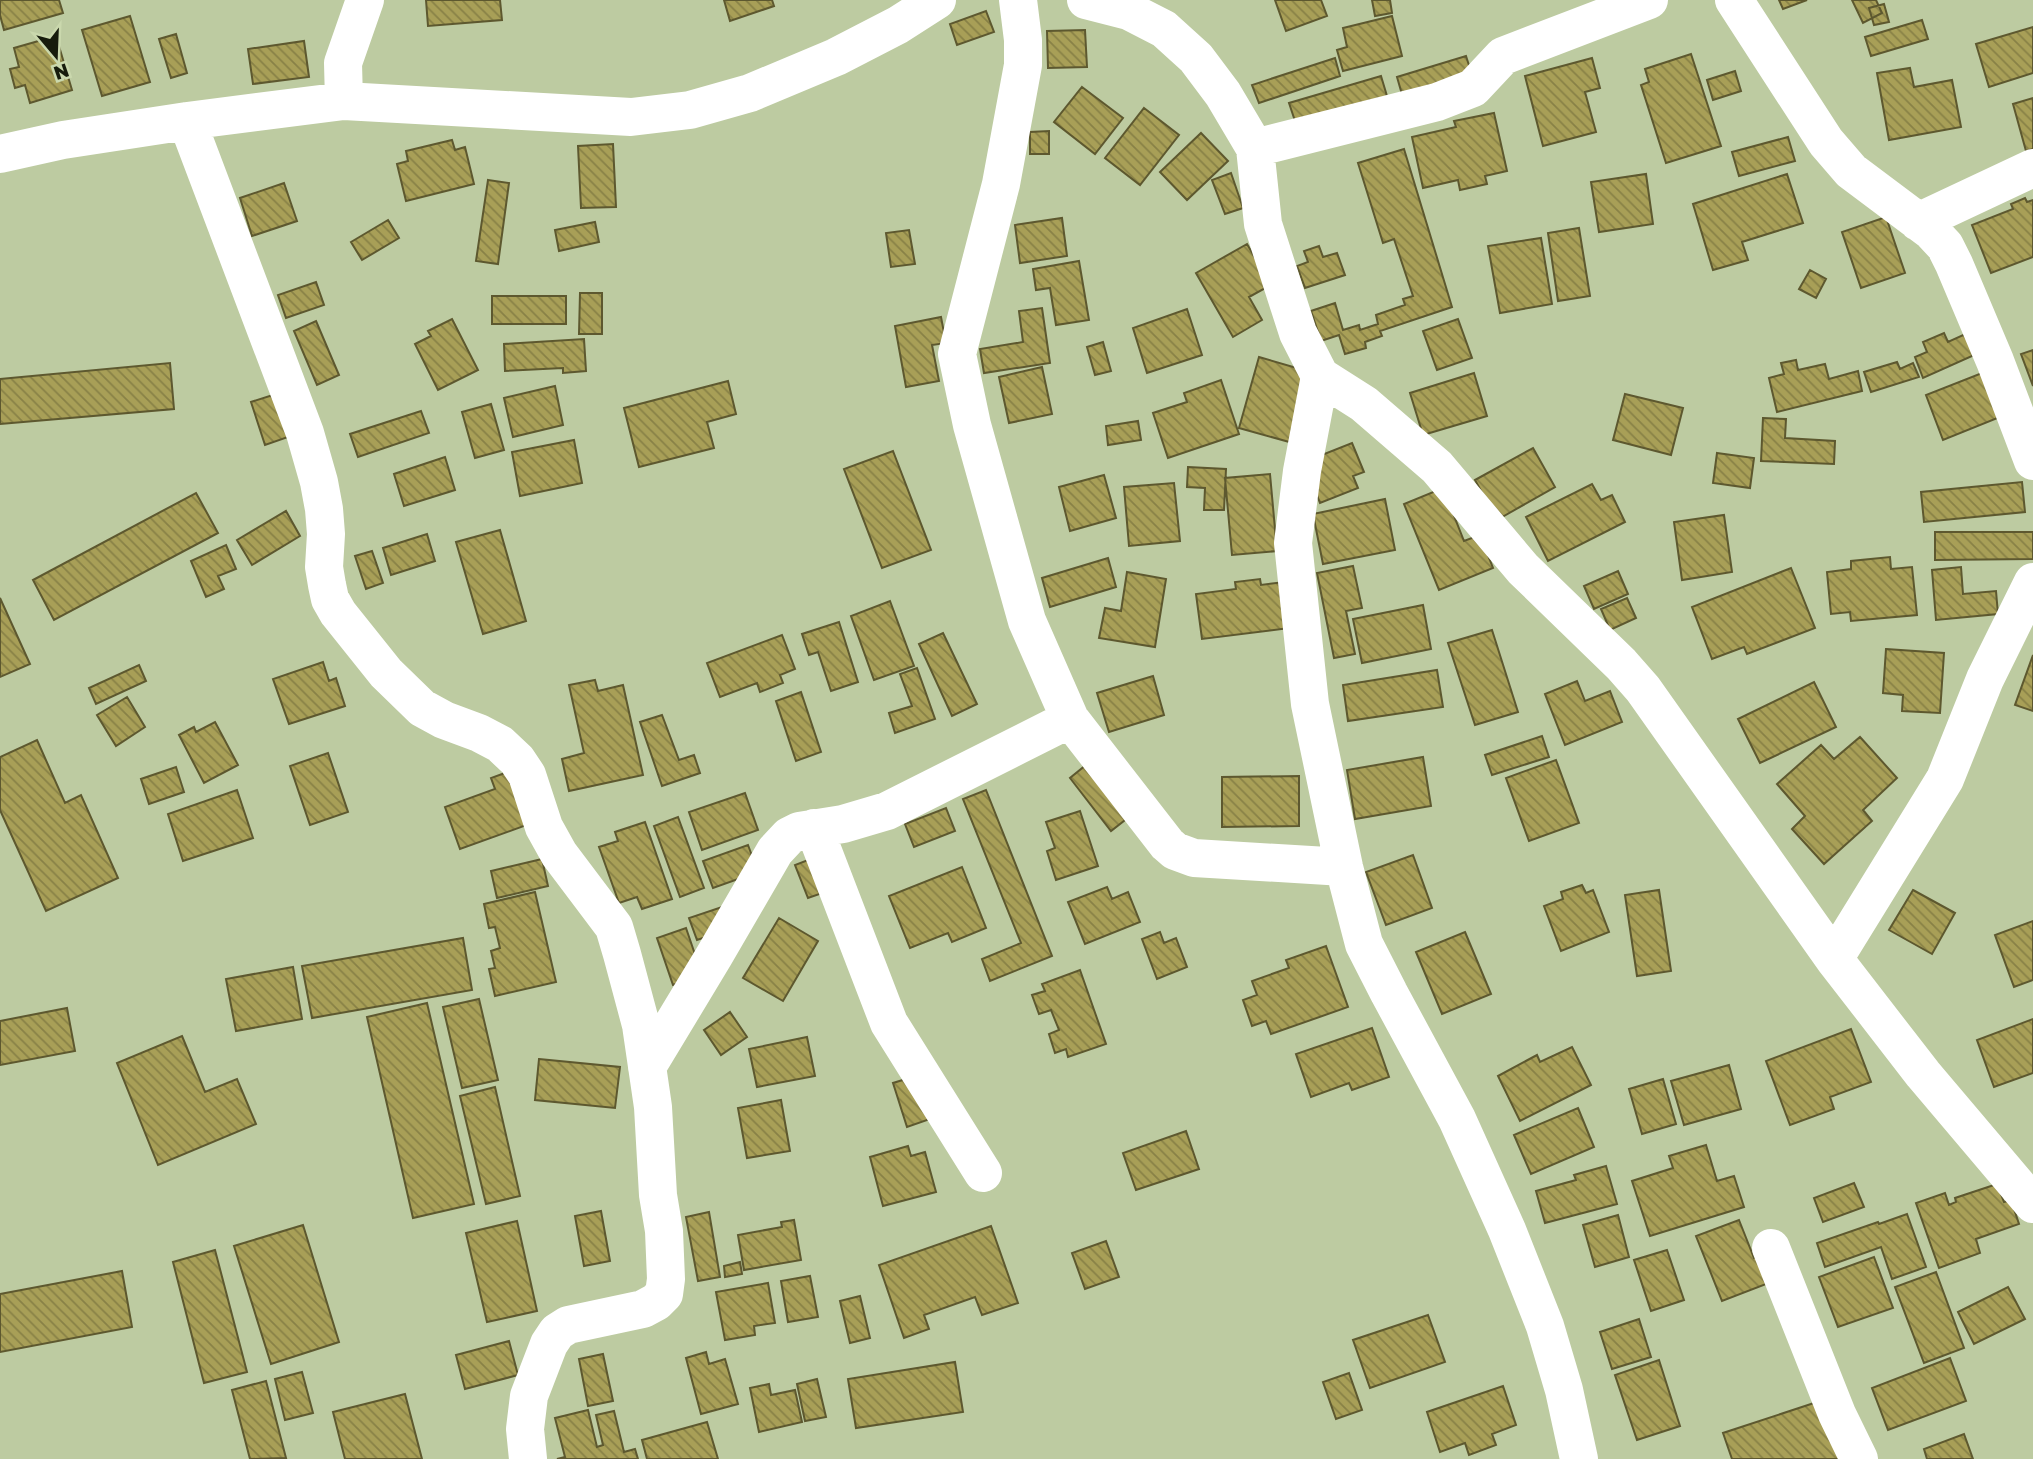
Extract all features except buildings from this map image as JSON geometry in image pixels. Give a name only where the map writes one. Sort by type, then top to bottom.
[{"type":"street","points":[[344,101],[343,63],[365,0]]},
{"type":"street","points":[[0,154],[63,140],[344,101],[631,117],[690,110],[750,93],[835,57],[898,26],[937,0]]},
{"type":"street","points":[[1018,0],[1023,65],[1001,184],[957,354],[972,425],[1027,621],[1070,719],[1175,852],[1194,859],[1344,867]]},
{"type":"street","points":[[1086,0],[1129,11],[1164,29],[1196,58],[1223,94],[1255,149],[1263,224],[1298,333],[1320,376],[1364,404],[1437,467],[1523,569],[1621,664],[1643,690],[1834,959],[1923,1074],[2033,1204]]},
{"type":"street","points":[[1255,149],[1437,102],[1473,88],[1503,56],[1649,0]]},
{"type":"street","points":[[1734,0],[1837,157],[1851,172],[1931,231],[1945,246],[1995,361],[2033,461]]},
{"type":"street","points":[[187,121],[305,433],[324,509],[324,567],[330,598],[338,613],[386,673],[422,708],[500,744],[517,760],[527,775],[544,827],[559,854],[614,927],[641,1025],[653,1107],[664,1231],[664,1294],[643,1309],[568,1325],[557,1332],[549,1344],[529,1396],[525,1429],[528,1459]]},
{"type":"street","points":[[1918,222],[2033,168]]},
{"type":"street","points":[[1320,376],[1302,471],[1293,543],[1310,704],[1344,867],[1364,944],[1457,1119],[1507,1230],[1545,1326],[1564,1390],[1579,1459]]},
{"type":"street","points":[[1834,959],[1945,779],[1985,680],[2033,582]]},
{"type":"street","points":[[647,1067],[775,851],[789,836],[799,831],[842,824],[887,811],[1070,719]]},
{"type":"street","points":[[814,828],[889,1023],[983,1173]]},
{"type":"street","points":[[1772,1248],[1838,1414],[1859,1459]]}]
